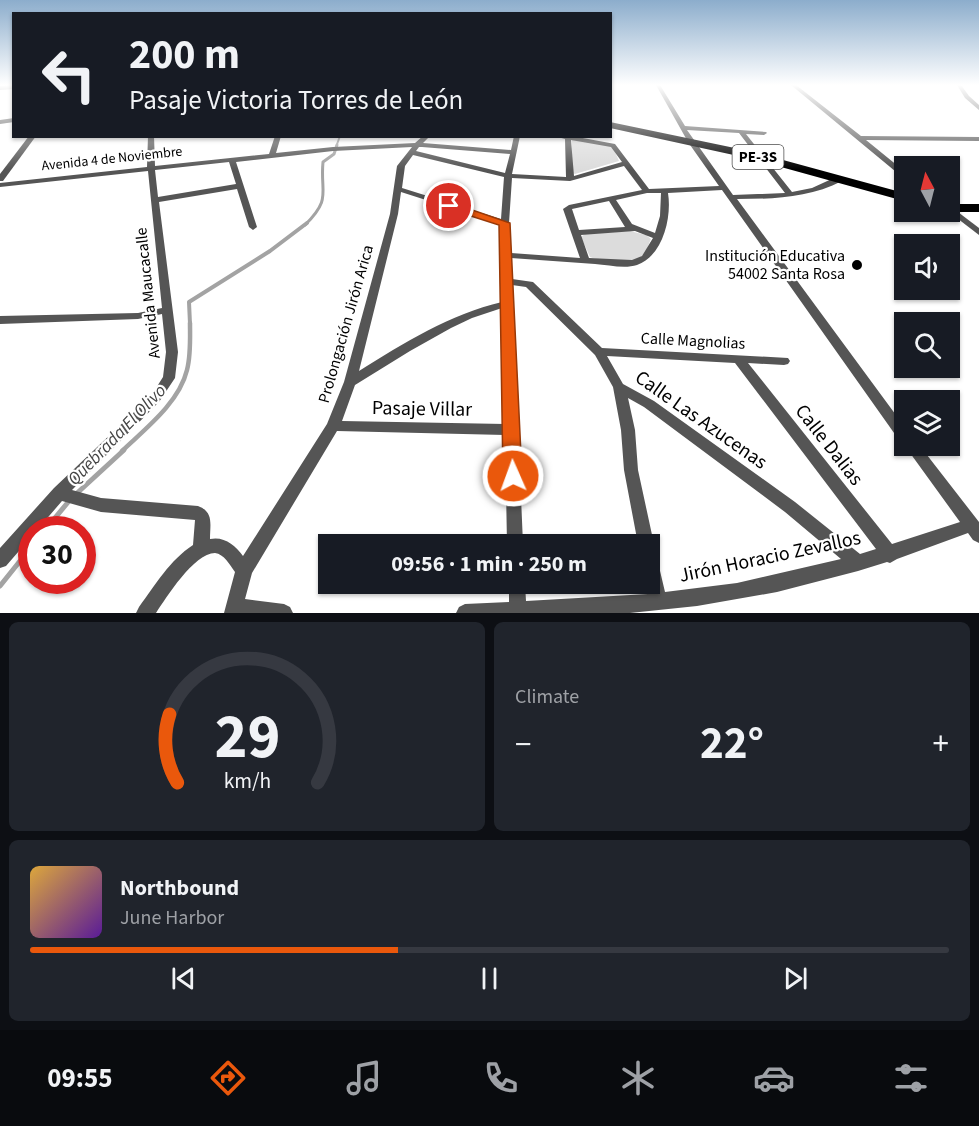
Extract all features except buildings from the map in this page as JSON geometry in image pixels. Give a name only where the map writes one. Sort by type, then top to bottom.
[{"type":"highway","name":"PE-3S","points":[[612,125],[763,158],[894,194]]},
{"type":"highway","points":[[960,208],[979,208]]},
{"type":"street","points":[[675,114],[691,142],[894,422]]},
{"type":"street","points":[[829,114],[894,166]]},
{"type":"street","points":[[683,128],[764,133]]},
{"type":"street","points":[[741,132],[790,194]]},
{"type":"street","points":[[0,179],[31,138]]},
{"type":"street","name":"Avenida Maucacalle","points":[[0,560],[68,496],[164,388],[171,370],[172,361],[151,168],[151,138]]},
{"type":"street","points":[[272,154],[277,138]]},
{"type":"street","name":"Prolongación Jirón Arica","points":[[234,609],[244,570],[333,426],[350,382],[394,214],[401,166],[425,138]]},
{"type":"street","points":[[515,534],[505,223],[508,176],[517,138]]},
{"type":"street","points":[[568,138],[570,179]]},
{"type":"street","points":[[574,138],[613,145],[647,191]]},
{"type":"street","points":[[859,138],[979,139]]},
{"type":"street","name":"Avenida 4 de Noviembre","points":[[0,185],[331,147],[514,152]]},
{"type":"street","points":[[414,148],[508,176],[570,179],[627,163]]},
{"type":"street","points":[[232,159],[253,227]]},
{"type":"street","points":[[0,161],[14,160]]},
{"type":"street","points":[[585,259],[568,207],[647,191],[664,190],[790,194],[826,187],[839,179]]},
{"type":"street","points":[[154,200],[240,186]]},
{"type":"street","points":[[398,189],[505,223]]},
{"type":"street","points":[[506,255],[633,262],[645,258],[657,237],[667,206],[664,190]]},
{"type":"street","points":[[611,199],[625,222],[634,229],[657,237]]},
{"type":"street","points":[[960,216],[979,232]]},
{"type":"street","points":[[575,233],[634,229]]},
{"type":"street","name":"Calle Las Azucenas","points":[[506,281],[529,284],[599,352],[620,387],[650,404],[781,500],[858,563]]},
{"type":"street","points":[[350,382],[460,320],[488,307],[507,304]]},
{"type":"street","points":[[0,320],[138,316],[166,310]]},
{"type":"street","name":"Calle Magnolias","points":[[599,352],[784,361]]},
{"type":"street","name":"Calle Dalias","points":[[739,360],[890,555]]},
{"type":"street","points":[[620,387],[628,430],[631,471],[644,534]]},
{"type":"street","name":"Pasaje Villar","points":[[333,426],[511,430]]},
{"type":"street","points":[[920,456],[975,530]]},
{"type":"street","points":[[68,496],[101,505],[198,513],[203,518],[204,524],[201,548]]},
{"type":"street","name":"Jirón Horacio Zevallos","points":[[465,613],[658,602],[755,587],[890,555],[975,530]]},
{"type":"street","points":[[145,613],[187,558],[201,548],[214,546],[226,549],[244,570]]},
{"type":"street","points":[[517,594],[518,611]]},
{"type":"street","points":[[656,594],[658,602]]},
{"type":"street","points":[[234,609],[284,613]]},
{"type":"shaded area","points":[[572,139],[612,145],[619,161],[575,174],[571,172]]},
{"type":"shaded area","points":[[630,231],[646,235],[651,239],[644,255],[624,262],[590,257],[581,237],[585,234]]},
{"type":"waterway","name":"Quebrada El Olivo","points":[[336,147],[339,138]]},
{"type":"waterway","name":"Quebrada El Olivo","points":[[306,224],[322,202],[323,162],[334,154],[337,145]]},
{"type":"waterway","name":"Quebrada El Olivo","points":[[190,324],[189,302],[270,251],[306,224]]},
{"type":"waterway","name":"Quebrada El Olivo","points":[[122,451],[160,415],[183,382],[189,358],[190,324]]},
{"type":"waterway","name":"Quebrada El Olivo","points":[[75,495],[124,450]]},
{"type":"waterway","name":"Quebrada El Olivo","points":[[57,516],[69,501]]},
{"type":"waterway","name":"Quebrada El Olivo","points":[[0,586],[18,564]]},
{"type":"place","name":"Institución Educativa 54002 Santa Rosa","points":[[857,265]]},
{"type":"route","points":[[449,206],[505,223],[513,476]]}]
